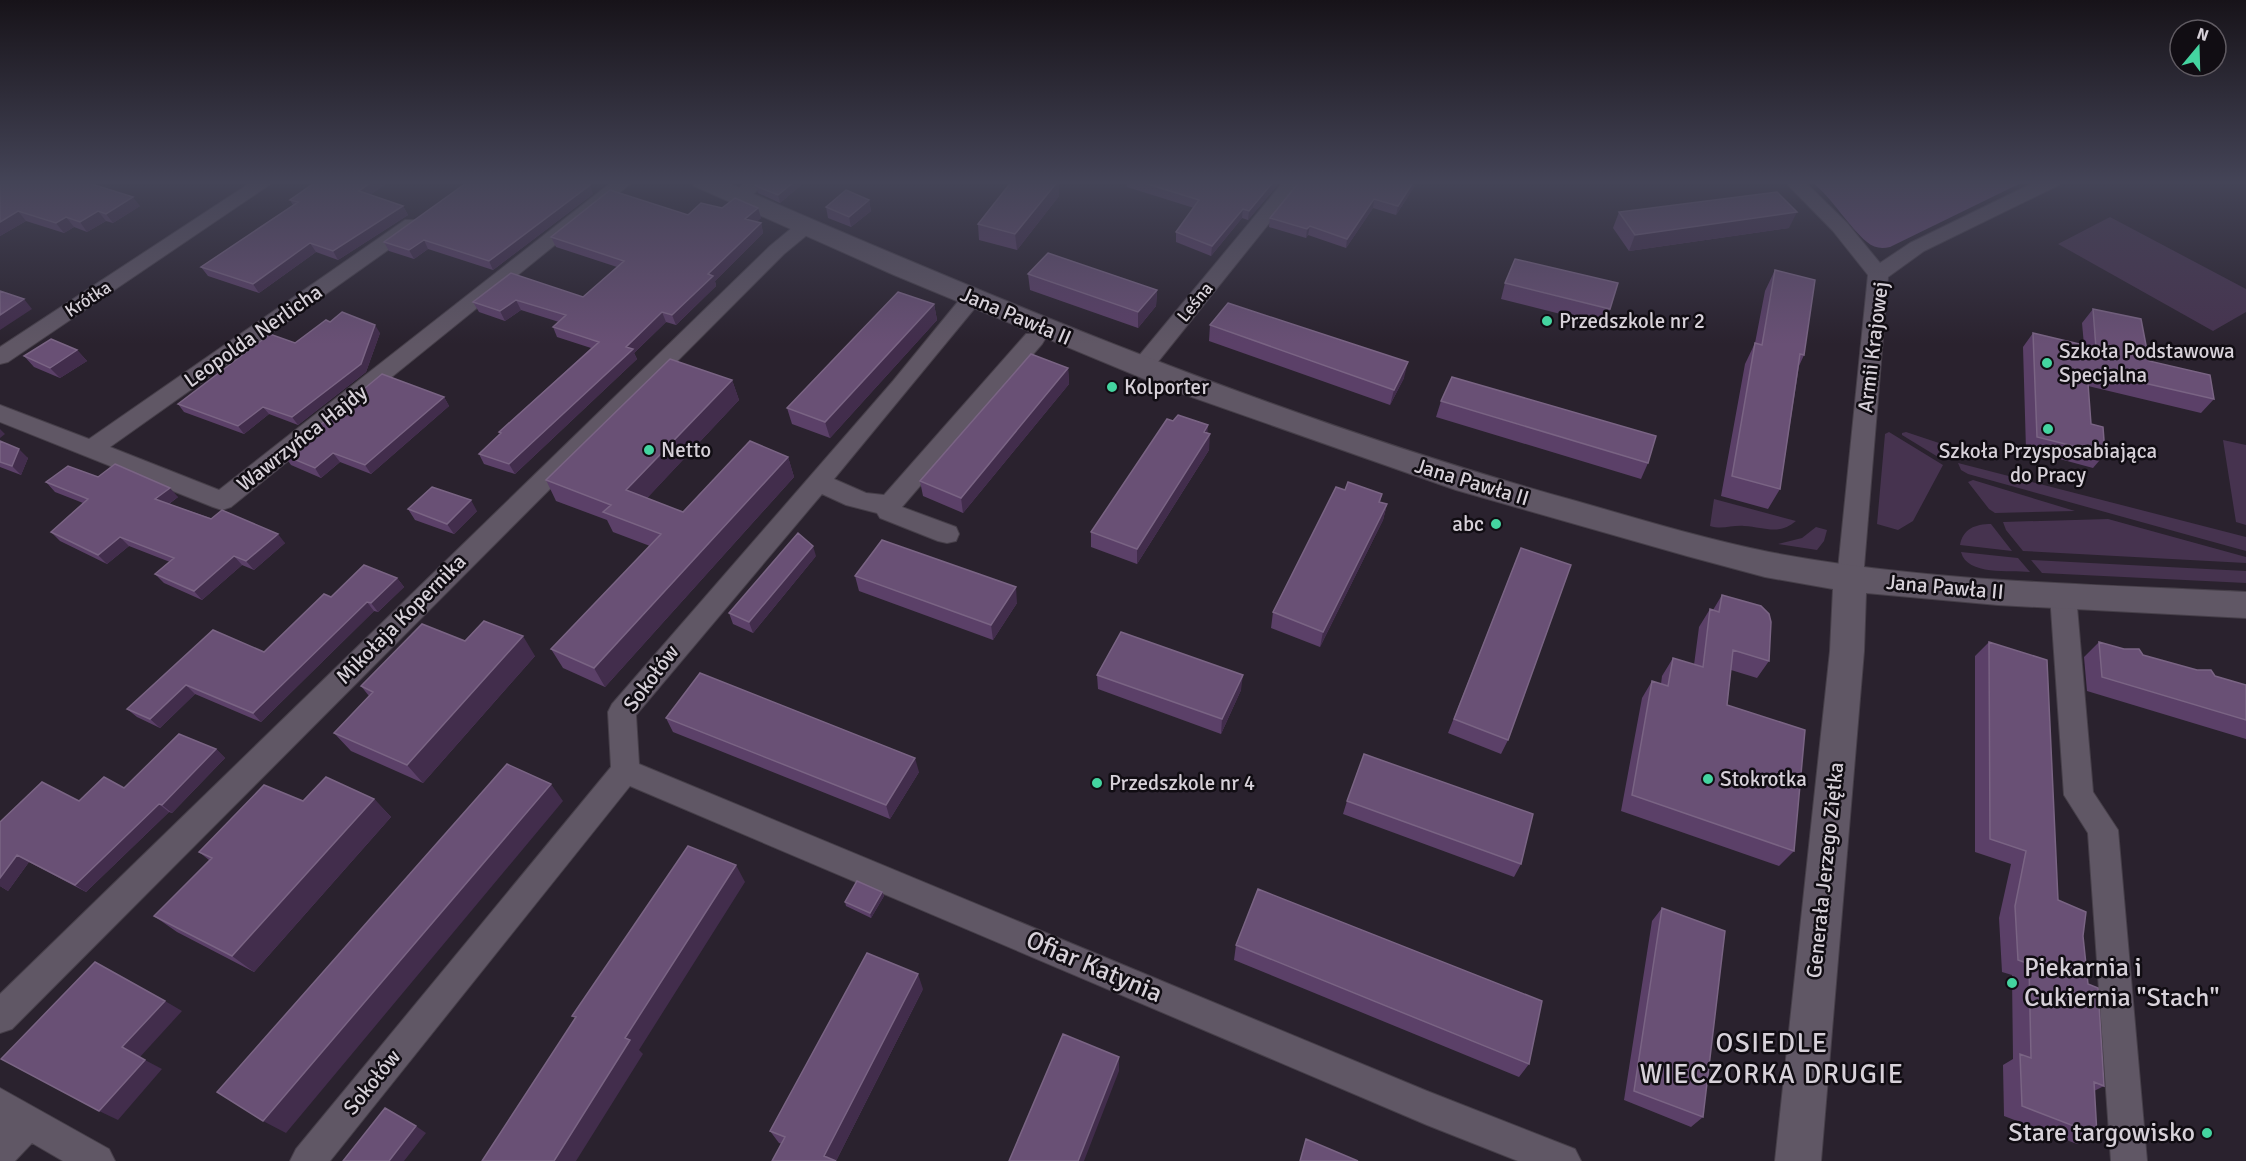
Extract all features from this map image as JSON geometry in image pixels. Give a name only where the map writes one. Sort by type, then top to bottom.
[{"type":"street","name":"Krótka","points":[[0,357],[184,235]]},
{"type":"street","name":"Leopolda Nerlicha","points":[[91,449],[396,235]]},
{"type":"street","name":"Wawrzyńca Hajdy","points":[[0,413],[222,501],[557,235]]},
{"type":"street","name":"Mikołaja Kopernika","points":[[0,1017],[673,351],[795,235]]},
{"type":"street","name":"Jana Pawła II","points":[[827,235],[1141,368],[1386,455],[1478,485],[1765,564],[1850,579],[2063,595],[2246,605]]},
{"type":"street","name":"Leśna","points":[[1141,368],[1250,235]]},
{"type":"street","points":[[1847,235],[1878,274]]},
{"type":"street","name":"Armii Krajowej","points":[[1850,579],[1878,274],[1917,247],[1941,235]]},
{"type":"street","name":"Sokołów","points":[[308,1161],[625,771],[622,712],[901,386],[972,298]]},
{"type":"street","points":[[818,482],[873,504],[885,505],[892,502],[1034,339]]},
{"type":"street","points":[[885,505],[895,515],[947,534]]},
{"type":"street","name":"Generała Jerzego Ziętka","points":[[1798,1161],[1847,651],[1850,579]]},
{"type":"street","points":[[2063,595],[2079,795],[2103,830],[2129,1161]]},
{"type":"street","name":"Ofiar Katynia","points":[[625,771],[1427,1108],[1563,1161]]},
{"type":"street","points":[[0,1151],[14,1113],[97,1161]]},
{"type":"shaded area","points":[[1860,235],[1914,235],[1884,248],[1875,247]]},
{"type":"shaded area","points":[[2075,235],[2144,235],[2246,289],[2246,312],[2213,331],[2058,244]]},
{"type":"shaded area","points":[[1889,432],[1943,465],[1913,521],[1898,530],[1877,524],[1885,434]]},
{"type":"shaded area","points":[[1906,432],[1951,447],[1943,460],[1902,435]]},
{"type":"shaded area","points":[[2223,440],[2246,445],[2246,525],[2236,522]]},
{"type":"shaded area","points":[[1958,463],[2246,537],[2246,551],[1968,474],[1961,470]]},
{"type":"shaded area","points":[[1973,480],[2075,511],[1995,513],[1989,509],[1968,482]]},
{"type":"shaded area","points":[[1714,499],[1796,521],[1789,526],[1777,529],[1710,526]]},
{"type":"shaded area","points":[[2108,519],[2246,557],[2246,563],[2023,551],[2006,530],[2003,522]]},
{"type":"shaded area","points":[[1991,524],[2012,551],[1960,545],[1964,535],[1971,528]]},
{"type":"shaded area","points":[[1816,527],[1827,530],[1824,541],[1817,550],[1778,544],[1802,538]]},
{"type":"shaded area","points":[[1961,552],[2018,558],[2030,572],[1980,568],[1965,560]]},
{"type":"shaded area","points":[[2031,560],[2246,571],[2246,583],[2042,573]]},
{"type":"building","points":[[248,235],[358,235],[333,251],[310,243],[253,284],[201,267]]},
{"type":"building","points":[[394,235],[523,235],[489,261],[424,240],[409,250],[384,242]]},
{"type":"building","points":[[748,235],[708,274],[713,276],[672,315],[662,312],[626,347],[633,349],[509,464],[479,454],[501,433],[499,432],[599,342],[553,327],[566,315],[516,300],[500,311],[473,302],[511,273],[583,297],[624,261],[551,237]]},
{"type":"building","points":[[1184,235],[1221,235],[1212,246]]},
{"type":"building","points":[[1336,235],[1350,235],[1347,239]]},
{"type":"building","points":[[1048,253],[1157,290],[1138,312],[1028,274]]},
{"type":"building","points":[[1515,259],[1618,283],[1610,309],[1505,283]]},
{"type":"building","points":[[1775,270],[1815,280],[1804,355],[1800,354],[1780,489],[1732,476],[1755,343],[1762,345]]},
{"type":"building","points":[[0,291],[24,299],[0,315]]},
{"type":"building","points":[[898,292],[934,304],[825,422],[787,408]]},
{"type":"building","points":[[1228,303],[1408,362],[1394,390],[1210,325]]},
{"type":"building","points":[[2093,309],[2141,319],[2149,361],[2210,375],[2214,399],[2087,370],[2091,424],[2103,427],[2105,454],[2037,437],[2033,333],[2096,348]]},
{"type":"building","points":[[342,312],[375,325],[361,364],[292,417],[263,407],[238,426],[178,404],[270,334],[295,343],[326,320],[330,322]]},
{"type":"building","points":[[51,339],[77,350],[50,368],[24,356]]},
{"type":"building","points":[[1031,354],[1068,368],[961,498],[920,481]]},
{"type":"building","points":[[670,359],[732,380],[626,490],[683,512],[750,441],[788,457],[594,668],[551,649],[661,534],[603,512],[611,505],[546,480]]},
{"type":"building","points":[[382,374],[444,397],[365,465],[333,453],[315,468],[284,455]]},
{"type":"building","points":[[1452,377],[1656,436],[1648,463],[1441,401]]},
{"type":"building","points":[[1178,415],[1208,425],[1204,432],[1210,434],[1137,549],[1091,532],[1167,419],[1173,421]]},
{"type":"building","points":[[0,441],[19,449],[12,466],[0,462]]},
{"type":"building","points":[[115,464],[170,488],[155,499],[211,519],[222,510],[278,534],[246,561],[234,556],[194,591],[155,574],[174,558],[120,537],[98,555],[51,532],[88,499],[46,482],[68,466],[98,477]]},
{"type":"building","points":[[1348,482],[1382,494],[1379,502],[1387,504],[1323,632],[1273,612],[1336,487],[1345,490]]},
{"type":"building","points":[[432,487],[471,500],[447,524],[408,509]]},
{"type":"building","points":[[798,533],[813,546],[749,622],[729,613]]},
{"type":"building","points":[[882,540],[1016,587],[991,625],[855,576]]},
{"type":"building","points":[[1521,548],[1571,565],[1508,740],[1454,719]]},
{"type":"building","points":[[364,565],[397,578],[371,603],[367,602],[253,713],[186,685],[150,719],[127,709],[213,630],[264,652],[324,594],[331,597]]},
{"type":"building","name":"Stokrotka","points":[[1722,595],[1761,606],[1769,614],[1771,622],[1769,661],[1733,650],[1727,705],[1805,730],[1794,851],[1632,795],[1652,681],[1668,686],[1673,658],[1703,667],[1710,609],[1719,612]]},
{"type":"building","points":[[484,621],[523,636],[407,765],[334,733],[373,692],[361,686],[422,624],[465,641]]},
{"type":"building","points":[[1121,632],[1243,675],[1222,719],[1097,675]]},
{"type":"building","points":[[1989,642],[2047,660],[2058,900],[2086,912],[2083,936],[2088,984],[2098,988],[2104,1086],[2094,1082],[2097,1135],[2022,1106],[2020,1054],[2031,1058],[2029,964],[2018,960],[2015,906],[2026,851],[1990,839]]},
{"type":"building","points":[[2099,642],[2124,649],[2139,649],[2143,655],[2197,670],[2211,670],[2215,676],[2246,685],[2246,720],[2102,677]]},
{"type":"building","points":[[700,673],[915,758],[886,805],[666,718]]},
{"type":"building","points":[[179,734],[216,749],[162,805],[159,804],[75,885],[17,855],[0,878],[0,822],[42,782],[79,801],[104,777],[124,788]]},
{"type":"building","points":[[1364,754],[1533,814],[1521,864],[1347,801]]},
{"type":"building","points":[[507,764],[551,784],[263,1121],[217,1092]]},
{"type":"building","points":[[326,777],[374,799],[232,956],[154,916],[212,858],[199,852],[264,785],[303,801]]},
{"type":"building","points":[[688,846],[736,865],[625,1038],[630,1040],[554,1161],[482,1161],[576,1017],[572,1016]]},
{"type":"building","points":[[857,881],[882,892],[870,913],[845,902]]},
{"type":"building","points":[[1258,889],[1542,1001],[1529,1064],[1236,945]]},
{"type":"building","points":[[1662,908],[1725,931],[1703,1117],[1634,1091]]},
{"type":"building","points":[[867,953],[918,974],[824,1156],[836,1161],[772,1161],[785,1137],[770,1131]]},
{"type":"building","points":[[95,962],[165,1001],[122,1047],[145,1060],[99,1111],[1,1059]]},
{"type":"building","points":[[1063,1034],[1119,1057],[1078,1161],[1009,1161]]},
{"type":"building","points":[[385,1108],[416,1126],[389,1161],[343,1161]]},
{"type":"building","points":[[1306,1139],[1358,1161],[1300,1161]]},
{"type":"place","name":"Przedszkole nr 2","points":[[1547,321]]},
{"type":"place","name":"Szkoła Podstawowa Specjalna","points":[[2047,363]]},
{"type":"place","name":"Kolporter","points":[[1112,387]]},
{"type":"place","name":"Szkoła Przysposabiająca do Pracy","points":[[2048,429]]},
{"type":"place","name":"Netto","points":[[649,450]]},
{"type":"place","name":"abc","points":[[1496,524]]},
{"type":"place","name":"Stokrotka","points":[[1708,779]]},
{"type":"place","name":"Przedszkole nr 4","points":[[1097,783]]},
{"type":"place","name":"Piekarnia i Cukiernia \"Stach\"","points":[[2012,983]]},
{"type":"place","name":"Stare targowisko","points":[[2207,1133]]},
{"type":"district","name":"OSIEDLE WIECZORKA DRUGIE","points":[[1772,1058]]}]
